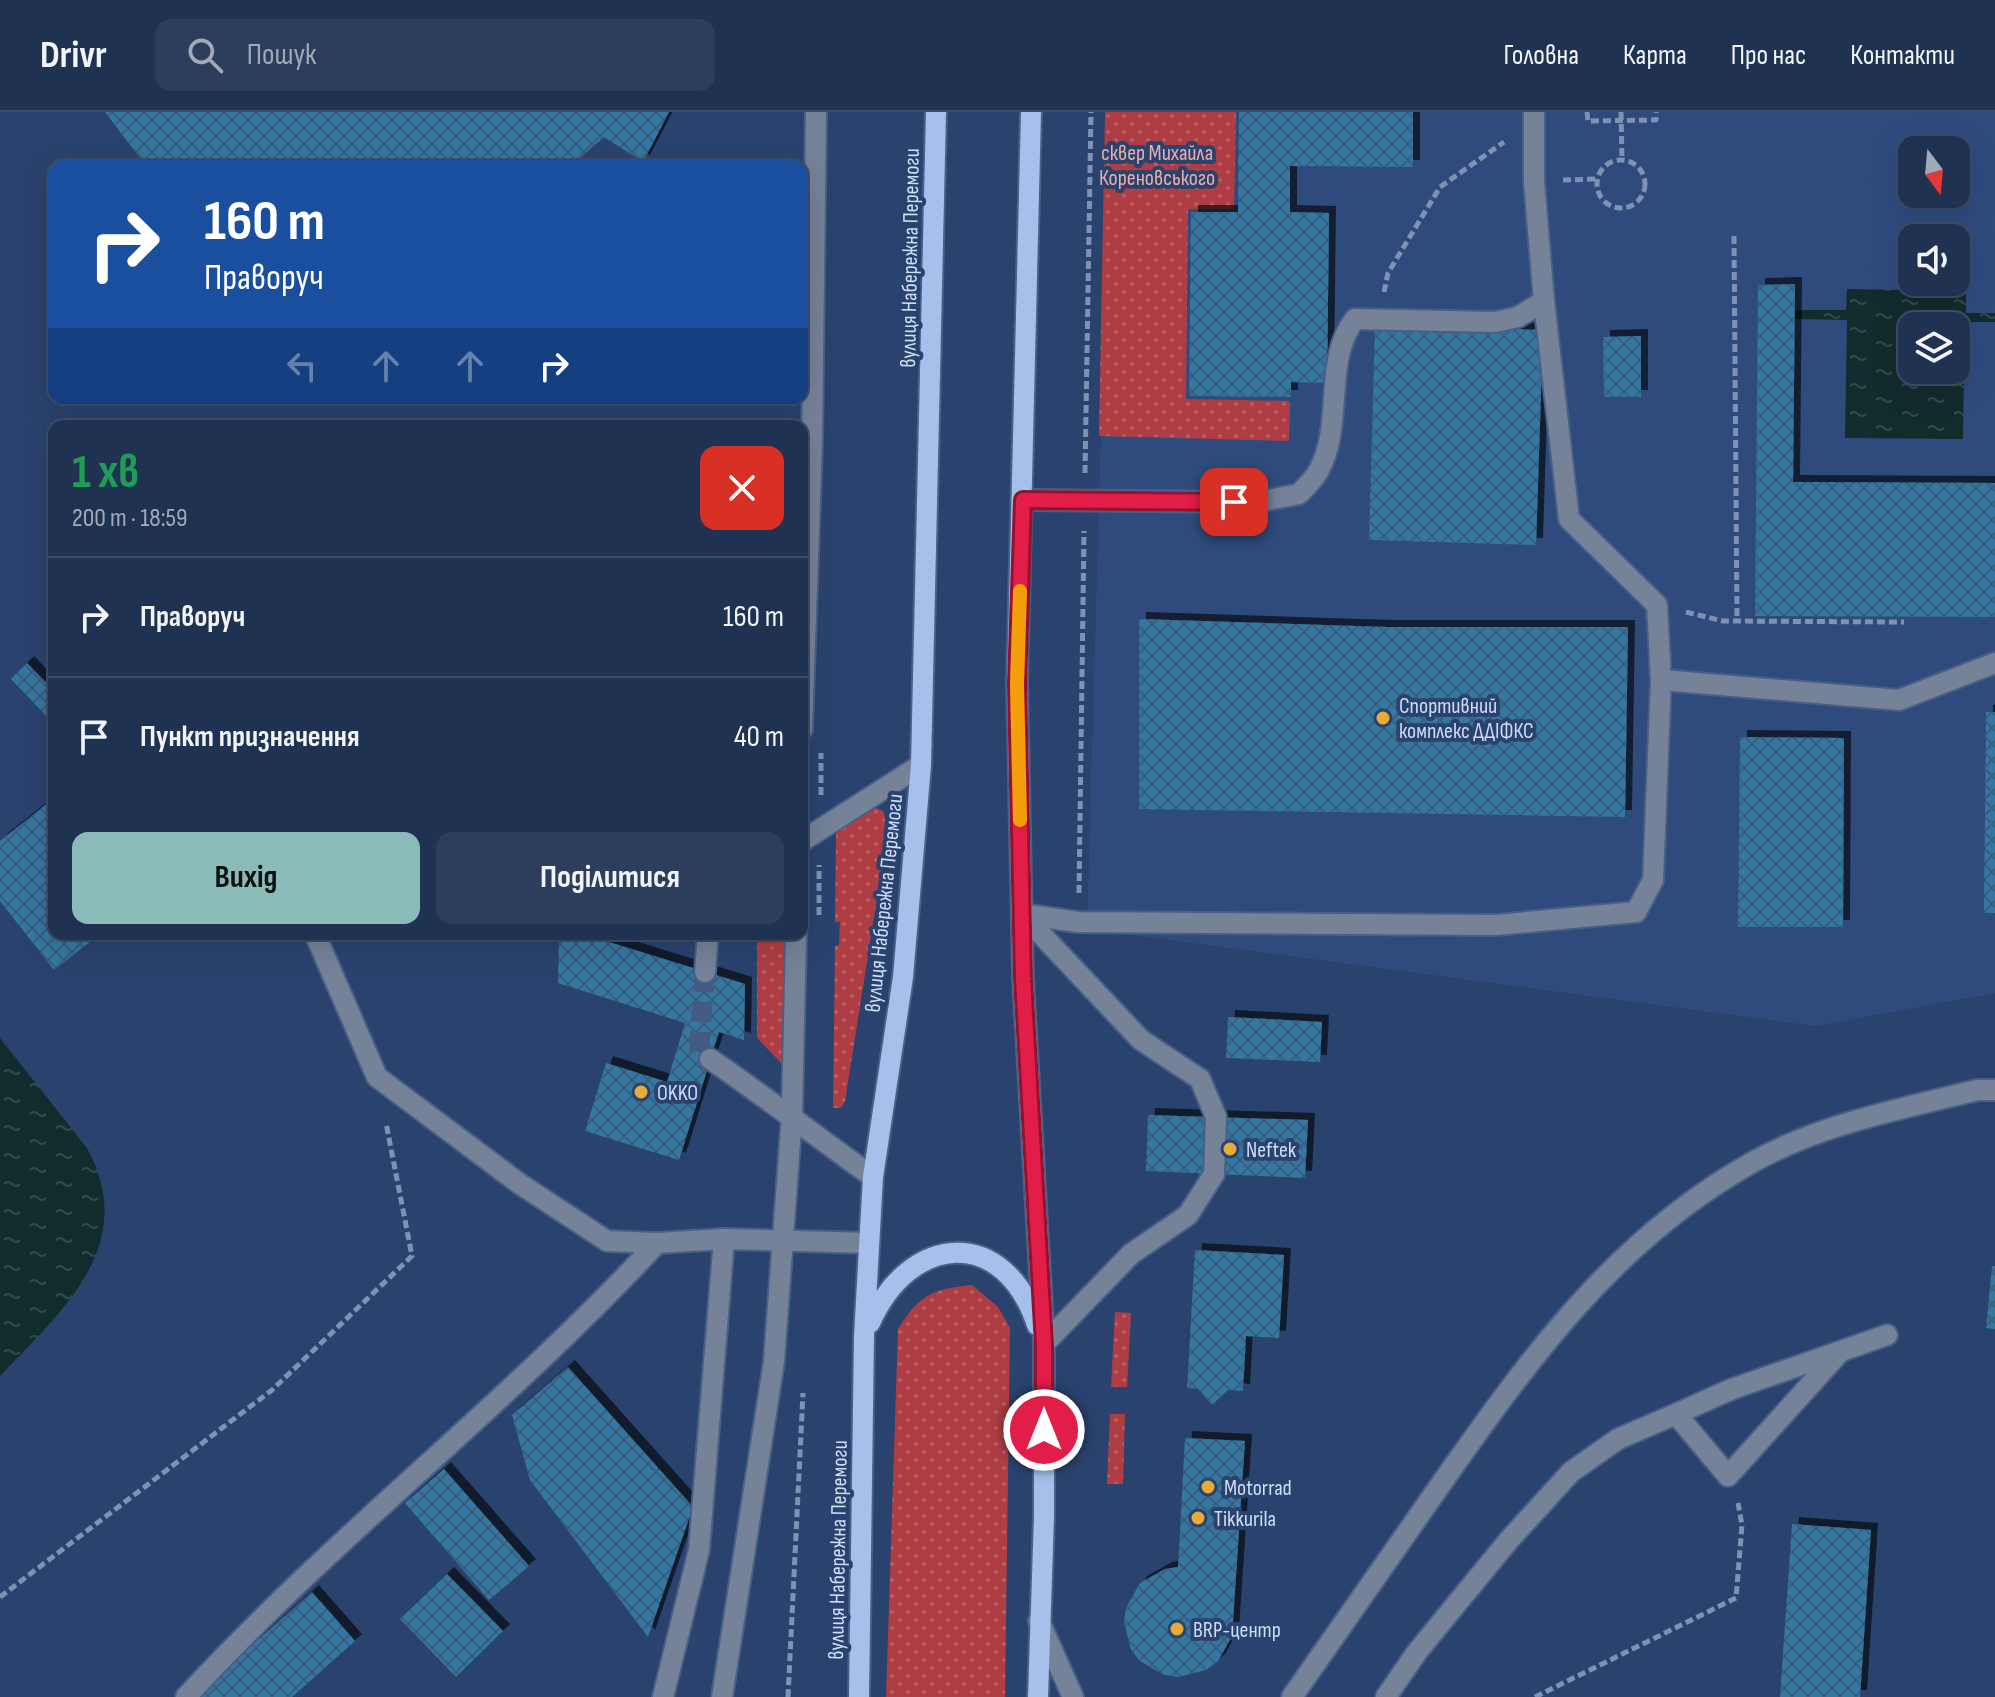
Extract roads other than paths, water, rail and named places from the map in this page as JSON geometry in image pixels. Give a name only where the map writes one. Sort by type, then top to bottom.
[{"type":"main road","name":"вулиця Набережна Перемоги","points":[[859,1697],[864,1336],[873,1177],[903,977],[921,765],[936,112]]},
{"type":"main road","points":[[1031,112],[1017,684],[1022,914],[1044,1344],[1044,1516],[1038,1697]]},
{"type":"main road","points":[[864,1336],[879,1302],[902,1274],[936,1256],[962,1253],[986,1257],[1020,1284],[1044,1344]]},
{"type":"street","points":[[808,557],[816,112]]},
{"type":"street","points":[[1022,914],[1078,922],[1496,925],[1636,912],[1653,880],[1661,680],[1657,605],[1569,519],[1544,301],[1534,181],[1534,116]]},
{"type":"street","points":[[1023,500],[1258,502],[1299,494],[1320,470],[1328,440],[1343,335],[1355,319],[1495,322],[1518,317],[1544,301]]},
{"type":"street","points":[[1661,680],[1899,700],[1995,663]]},
{"type":"street","points":[[808,836],[921,765]]},
{"type":"street","points":[[1022,914],[1141,1040],[1200,1079],[1216,1117],[1214,1174],[1188,1215],[1131,1254],[1044,1344]]},
{"type":"street","points":[[318,940],[377,1077],[520,1184],[607,1241],[657,1243],[724,1239],[869,1243]]},
{"type":"street","points":[[705,972],[708,940]]},
{"type":"street","points":[[722,1697],[774,1361],[792,1114],[796,940]]},
{"type":"street","points":[[710,1059],[792,1114],[873,1177]]},
{"type":"street","points":[[1292,1697],[1507,1391],[1571,1309],[1644,1236],[1754,1162],[1809,1138],[1851,1121],[1977,1090],[1995,1090]]},
{"type":"street","points":[[663,1697],[699,1550],[724,1239]]},
{"type":"street","points":[[186,1697],[248,1630],[599,1305],[657,1243]]},
{"type":"street","points":[[1386,1697],[1417,1652],[1509,1540],[1571,1472],[1618,1439],[1732,1389],[1887,1335]]},
{"type":"street","points":[[1676,1414],[1728,1476],[1841,1351]]},
{"type":"street","points":[[1039,1621],[1073,1697]]},
{"type":"water","points":[[1847,289],[1898,290],[1898,296],[1966,296],[1966,312],[1898,312],[1898,384],[1964,384],[1963,439],[1845,438],[1847,320],[1795,319],[1794,310],[1846,310]]},
{"type":"water","points":[[1970,313],[1995,313],[1995,322],[1970,322]]},
{"type":"water","points":[[0,1038],[87,1148],[101,1183],[104,1215],[99,1246],[87,1274],[47,1327],[0,1376]]},
{"type":"tunnel","points":[[705,972],[699,1052],[710,1059]]},
{"type":"place","name":"Спортивний комплекс ДДІФКС","points":[[1383,718]]},
{"type":"place","name":"OKKO","points":[[641,1092]]},
{"type":"place","name":"Neftek","points":[[1230,1149]]},
{"type":"place","name":"Motorrad","points":[[1208,1487]]},
{"type":"place","name":"Tikkurila","points":[[1198,1518]]},
{"type":"place","name":"BRP-центр","points":[[1177,1629]]},
{"type":"park label","name":"сквер Михайла Кореновського","points":[[1157,164]]}]
